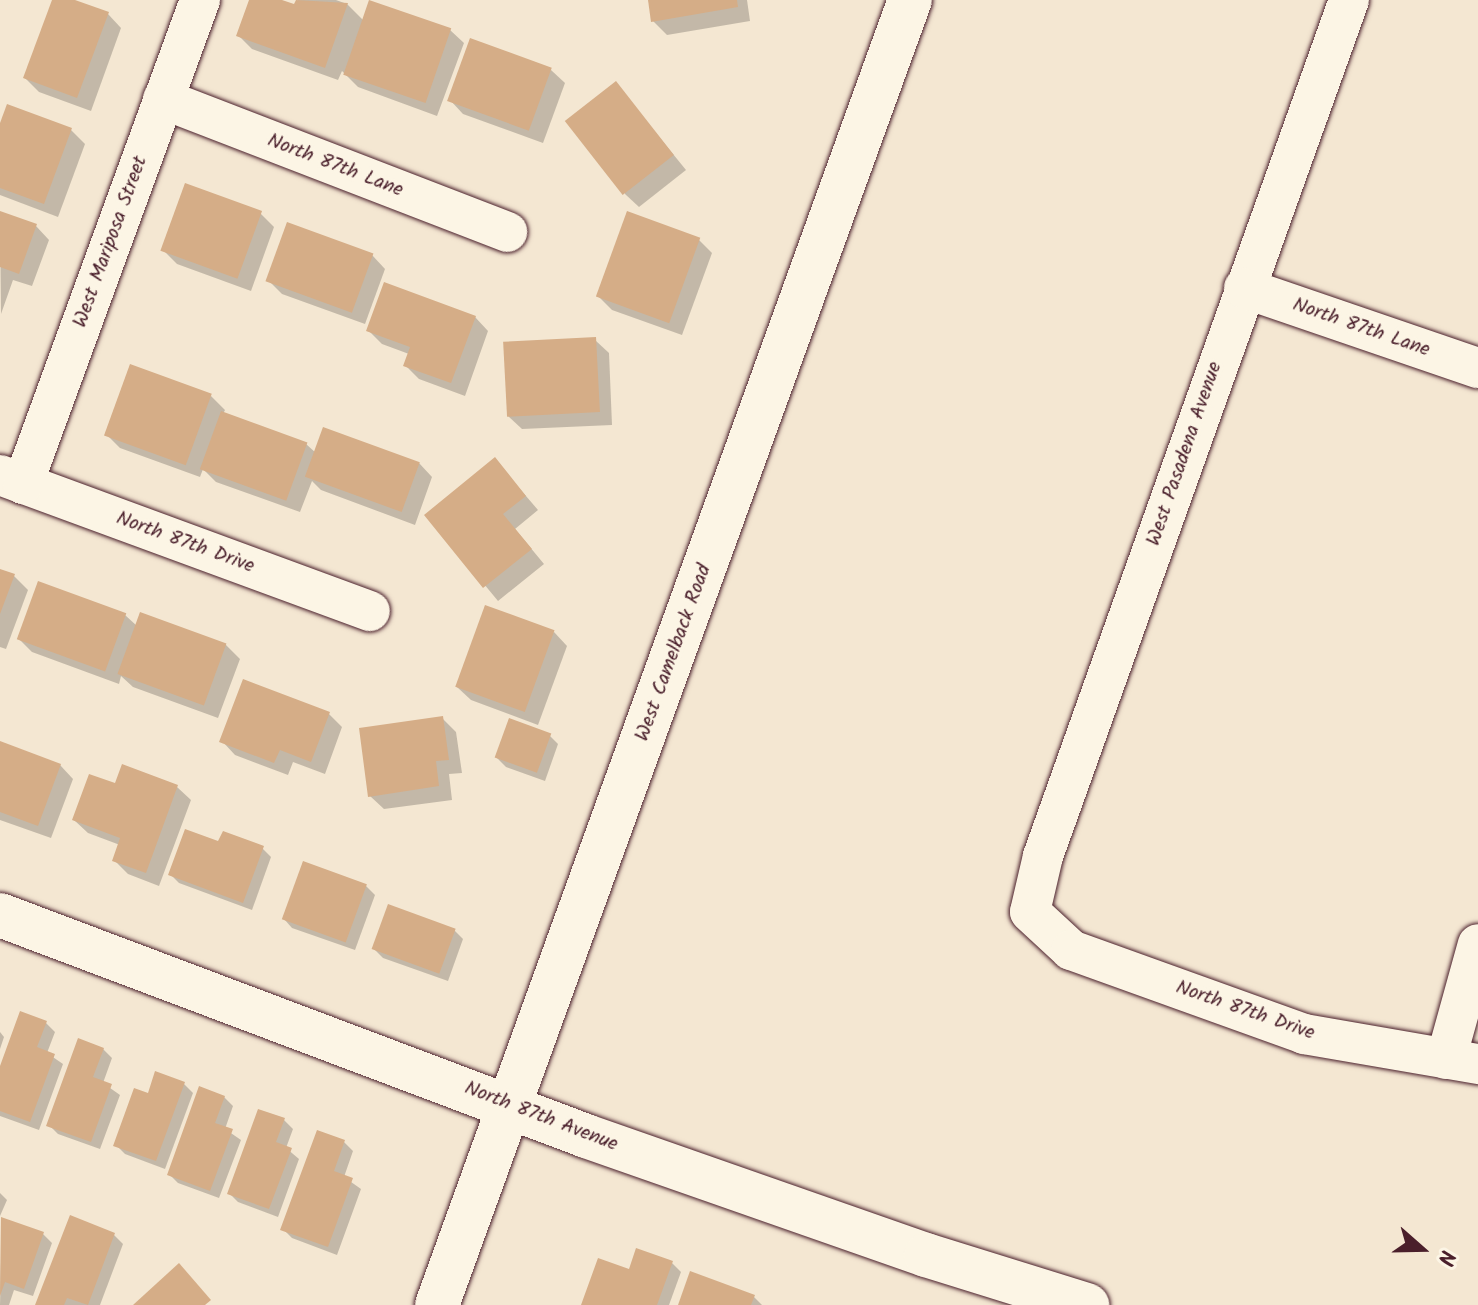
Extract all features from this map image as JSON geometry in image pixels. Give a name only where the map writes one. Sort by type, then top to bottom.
[{"type":"main road","name":"West Camelback Road","points":[[437,1305],[910,0]]},
{"type":"main road","name":"North 87th Avenue","points":[[0,915],[510,1106],[926,1255],[1087,1305]]},
{"type":"street","name":"West Mariposa Street","points":[[12,479],[200,0]]},
{"type":"street","name":"West Pasadena Avenue","points":[[1030,912],[1043,856],[1349,0]]},
{"type":"street","name":"North 87th Lane","points":[[163,99],[507,232]]},
{"type":"street","name":"North 87th Lane","points":[[1244,288],[1478,368]]},
{"type":"street","name":"North 87th Drive","points":[[12,479],[370,611]]},
{"type":"street","name":"North 87th Drive","points":[[1030,912],[1071,950],[1304,1034],[1462,1061]]},
{"type":"street","points":[[1462,1061],[1478,944]]},
{"type":"building","points":[[52,0],[75,0],[109,12],[77,98],[23,78]]},
{"type":"building","points":[[249,0],[282,0],[294,4],[296,0],[348,3],[325,68],[236,36]]},
{"type":"building","points":[[369,0],[451,28],[426,103],[343,75]]},
{"type":"building","points":[[648,0],[737,0],[738,7],[651,22]]},
{"type":"building","points":[[470,38],[552,68],[529,131],[447,101]]},
{"type":"building","points":[[616,81],[674,155],[623,195],[565,121]]},
{"type":"building","points":[[7,104],[72,128],[44,204],[0,188],[0,123]]},
{"type":"building","points":[[185,183],[262,211],[237,279],[160,251]]},
{"type":"building","points":[[0,211],[37,224],[19,274],[0,267]]},
{"type":"building","points":[[627,211],[700,238],[669,323],[596,297]]},
{"type":"building","points":[[287,222],[373,253],[352,313],[265,281]]},
{"type":"building","points":[[384,282],[476,316],[451,383],[403,366],[410,347],[366,331]]},
{"type":"building","points":[[596,337],[600,412],[507,417],[503,342]]},
{"type":"building","points":[[130,364],[212,394],[186,465],[104,435]]},
{"type":"building","points":[[221,411],[307,442],[286,501],[200,469]]},
{"type":"building","points":[[323,427],[420,462],[402,512],[305,477]]},
{"type":"building","points":[[495,457],[526,496],[503,514],[532,549],[483,588],[424,515]]},
{"type":"building","points":[[0,569],[15,574],[0,614]]},
{"type":"building","points":[[38,581],[126,613],[105,671],[17,639]]},
{"type":"building","points":[[485,605],[555,630],[525,712],[455,687]]},
{"type":"building","points":[[140,612],[226,643],[204,705],[117,674]]},
{"type":"building","points":[[243,679],[330,712],[311,762],[280,750],[274,763],[219,742]]},
{"type":"building","points":[[443,716],[449,760],[436,761],[439,786],[368,797],[359,728]]},
{"type":"building","points":[[509,718],[551,733],[537,773],[495,757]]},
{"type":"building","points":[[0,741],[61,764],[38,826],[0,812]]},
{"type":"building","points":[[122,764],[178,785],[146,873],[112,861],[120,838],[72,820],[89,774],[115,783]]},
{"type":"building","points":[[185,829],[218,841],[223,831],[264,846],[243,903],[168,875]]},
{"type":"building","points":[[303,861],[367,884],[346,943],[282,919]]},
{"type":"building","points":[[388,904],[456,929],[439,974],[372,949]]},
{"type":"building","points":[[20,1011],[47,1021],[37,1047],[55,1054],[30,1122],[0,1111],[0,1066]]},
{"type":"building","points":[[78,1038],[104,1048],[93,1077],[112,1084],[91,1142],[46,1126]]},
{"type":"building","points":[[155,1071],[185,1082],[156,1161],[113,1146],[134,1088],[148,1093]]},
{"type":"building","points":[[199,1086],[225,1096],[215,1123],[233,1129],[210,1191],[167,1175]]},
{"type":"building","points":[[258,1109],[285,1118],[276,1142],[292,1148],[269,1209],[227,1194]]},
{"type":"building","points":[[317,1130],[345,1140],[334,1171],[353,1178],[328,1247],[280,1230]]},
{"type":"building","points":[[70,1215],[115,1233],[88,1305],[67,1298],[64,1305],[35,1305]]},
{"type":"building","points":[[1,1217],[44,1232],[24,1289],[5,1282],[0,1296]]},
{"type":"building","points":[[636,1248],[673,1261],[657,1305],[581,1305],[598,1258],[629,1269]]},
{"type":"building","points":[[179,1263],[211,1300],[205,1305],[133,1305]]},
{"type":"building","points":[[690,1271],[755,1295],[751,1305],[678,1305]]}]
